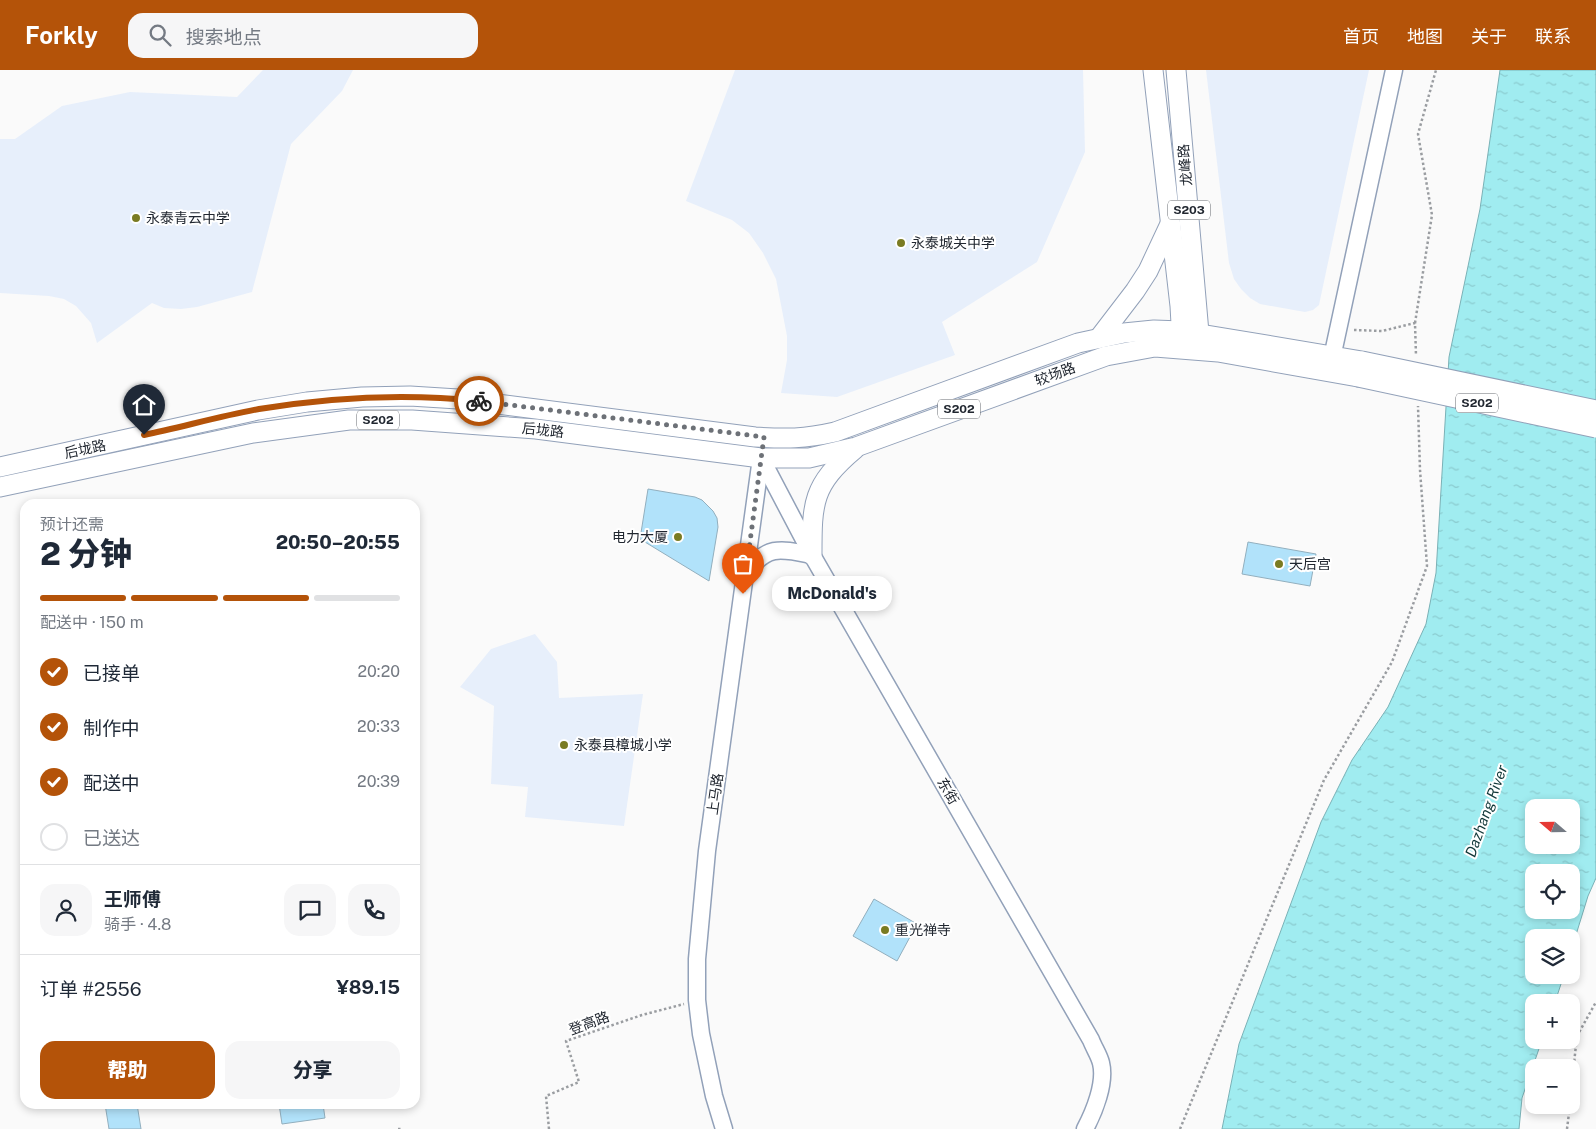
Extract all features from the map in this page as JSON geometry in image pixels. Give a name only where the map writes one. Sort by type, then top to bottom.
[{"type":"main road","name":"龙峰路","points":[[1153,70],[1170,223],[1191,341]]},
{"type":"main road","name":"龙峰路","points":[[1176,70],[1191,341]]},
{"type":"main road","points":[[1099,338],[1148,271],[1170,223]]},
{"type":"main road","name":"较场路","points":[[764,437],[781,439],[810,438],[834,432],[1078,343],[1154,330],[1191,341],[1360,369]]},
{"type":"main road","name":"较场路","points":[[760,458],[809,458],[856,447],[1106,356],[1191,341]]},
{"type":"main road","name":"S202","points":[[1360,369],[1596,410]]},
{"type":"main road","name":"S202","points":[[1360,369],[1596,428]]},
{"type":"main road","name":"后垅路","points":[[0,467],[258,410],[307,402],[362,397],[458,399],[764,437]]},
{"type":"main road","name":"后垅路","points":[[0,487],[253,433],[350,420],[412,420],[536,429],[760,458]]},
{"type":"main road","points":[[760,458],[764,437]]},
{"type":"main road","points":[[812,555],[814,506],[818,491],[840,461],[856,447]]},
{"type":"street","points":[[1331,363],[1394,70]]},
{"type":"street","name":"东街","points":[[760,458],[812,555],[1091,1040],[1101,1064],[1101,1087],[1092,1116],[1085,1129]]},
{"type":"street","name":"上马路","points":[[724,1129],[701,1034],[697,1000],[697,959],[707,851],[746,575],[760,458]]},
{"type":"street","points":[[746,575],[755,560],[763,554],[777,550],[812,555]]},
{"type":"path","points":[[1416,362],[1415,323],[1432,215],[1418,134],[1436,70]]},
{"type":"path","points":[[1338,330],[1382,331],[1415,323]]},
{"type":"path","points":[[1180,1129],[1324,780],[1392,662],[1427,566],[1420,470],[1418,401]]},
{"type":"path","name":"登高路","points":[[549,1129],[546,1096],[579,1082],[566,1041],[642,1015],[697,1000]]},
{"type":"path","points":[[1574,1059],[1577,1036],[1596,1002]]},
{"type":"path","points":[[1567,1129],[1569,1114]]},
{"type":"shaded area","name":"永泰青云中学","points":[[263,70],[353,70],[342,91],[291,144],[252,292],[197,307],[181,309],[164,308],[152,303],[97,343],[91,323],[76,306],[64,299],[49,296],[0,293],[0,139],[15,139],[62,106],[130,92],[237,97]]},
{"type":"shaded area","name":"永泰城关中学","points":[[735,70],[1083,70],[1085,152],[1037,262],[942,322],[955,355],[837,397],[781,393],[787,360],[787,336],[776,279],[763,253],[749,233],[732,220],[686,201]]},
{"type":"shaded area","points":[[1206,70],[1369,70],[1319,305],[1313,310],[1305,312],[1260,304],[1250,298],[1234,279],[1229,263]]},
{"type":"shaded area","name":"永泰县樟城小学","points":[[535,634],[557,662],[559,698],[643,694],[624,826],[525,817],[528,787],[491,784],[494,706],[460,687],[491,649]]},
{"type":"water","name":"Dazhang River","points":[[1500,70],[1596,70],[1596,878],[1578,929],[1525,929],[1525,984],[1561,984],[1558,994],[1525,994],[1525,1049],[1539,1049],[1535,1059],[1525,1059],[1525,1089],[1522,1098],[1519,1129],[1222,1129],[1239,1044],[1321,822],[1352,760],[1388,707],[1426,624],[1436,573],[1449,357],[1480,209]]},
{"type":"building","name":"电力大厦","points":[[648,489],[695,497],[702,500],[713,511],[717,518],[718,527],[709,581],[640,539]]},
{"type":"building","name":"天后宫","points":[[1248,542],[1316,554],[1310,586],[1242,574]]},
{"type":"building","name":"重光禅寺","points":[[874,899],[917,924],[897,961],[853,936]]},
{"type":"building","points":[[106,1109],[138,1109],[141,1129],[109,1129]]},
{"type":"building","points":[[280,1109],[324,1109],[325,1118],[282,1124]]},
{"type":"way so far","points":[[479,401],[764,437],[743,594]]},
{"type":"place","name":"永泰青云中学","points":[[136,218]]},
{"type":"place","name":"永泰城关中学","points":[[901,243]]},
{"type":"place","name":"电力大厦","points":[[678,537]]},
{"type":"place","name":"天后宫","points":[[1279,564]]},
{"type":"place","name":"McDonald's","points":[[743,594]]},
{"type":"place","name":"永泰县樟城小学","points":[[564,745]]},
{"type":"place","name":"重光禅寺","points":[[885,930]]},
{"type":"route","points":[[144,435],[258,410],[307,402],[378,396],[410,396],[479,401]]}]
